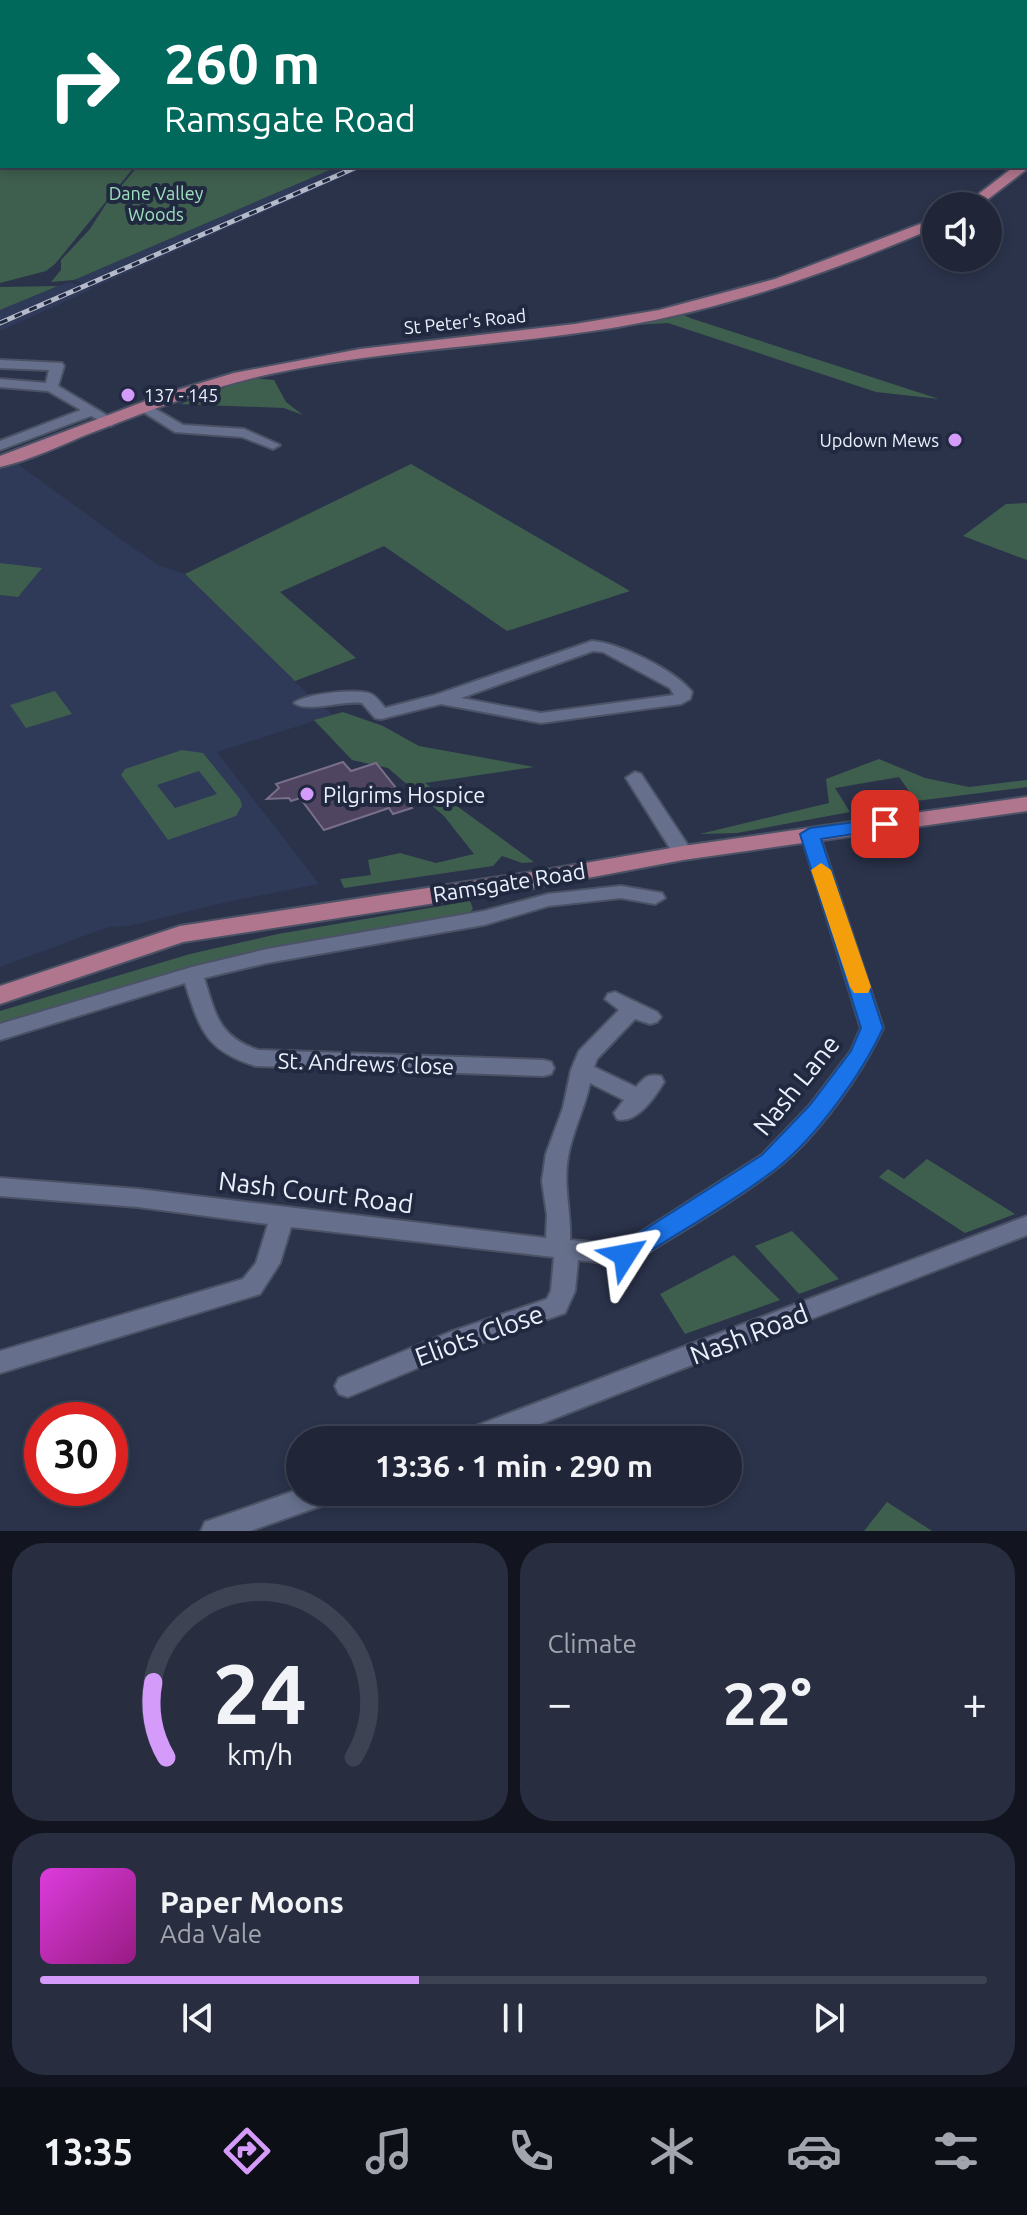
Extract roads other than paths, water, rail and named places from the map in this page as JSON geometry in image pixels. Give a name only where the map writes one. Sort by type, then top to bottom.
[{"type":"main road","points":[[988,192],[1020,168]]},
{"type":"main road","name":"St Peter's Road","points":[[0,462],[218,382],[299,363],[654,316],[791,277],[922,227]]},
{"type":"main road","name":"Ramsgate Road","points":[[0,995],[180,934],[545,878],[683,853],[1027,804]]},
{"type":"street","points":[[0,364],[57,366],[51,387]]},
{"type":"street","points":[[0,383],[51,387],[111,422]]},
{"type":"street","points":[[145,407],[180,429],[244,433],[274,444]]},
{"type":"street","points":[[0,446],[92,411]]},
{"type":"street","points":[[303,703],[350,696],[367,698],[381,714],[441,699],[592,646],[607,647],[676,684],[683,692],[681,699],[541,718],[441,699]]},
{"type":"street","points":[[635,778],[683,853]]},
{"type":"street","name":"Nash Lane","points":[[625,1255],[770,1161],[818,1111],[860,1054],[872,1028],[810,834]]},
{"type":"street","name":"Ramsgate Road","points":[[0,1032],[192,974],[267,956],[548,900],[606,893],[643,893]]},
{"type":"street","name":"St. Andrews Close","points":[[192,974],[215,1037],[224,1046],[256,1058],[543,1068]]},
{"type":"street","points":[[562,1250],[554,1181],[557,1154],[574,1108],[587,1056],[633,1008]]},
{"type":"street","points":[[582,1070],[639,1098]]},
{"type":"street","name":"Nash Court Road","points":[[0,1187],[138,1198],[625,1255]]},
{"type":"street","points":[[0,1362],[251,1287],[262,1278],[282,1215]]},
{"type":"street","name":"Nash Road","points":[[505,1426],[1027,1225]]},
{"type":"street","name":"Eliots Close","points":[[348,1386],[459,1339],[556,1306],[563,1291],[562,1250]]},
{"type":"street","points":[[215,1531],[286,1506]]},
{"type":"railway","points":[[0,323],[354,168]]},
{"type":"place","name":"137 - 145","points":[[128,395]]},
{"type":"place","name":"Updown Mews","points":[[955,440]]},
{"type":"place","name":"Pilgrims Hospice","points":[[307,794]]},
{"type":"park label","name":"Dane Valley Woods","points":[[156,203]]}]
